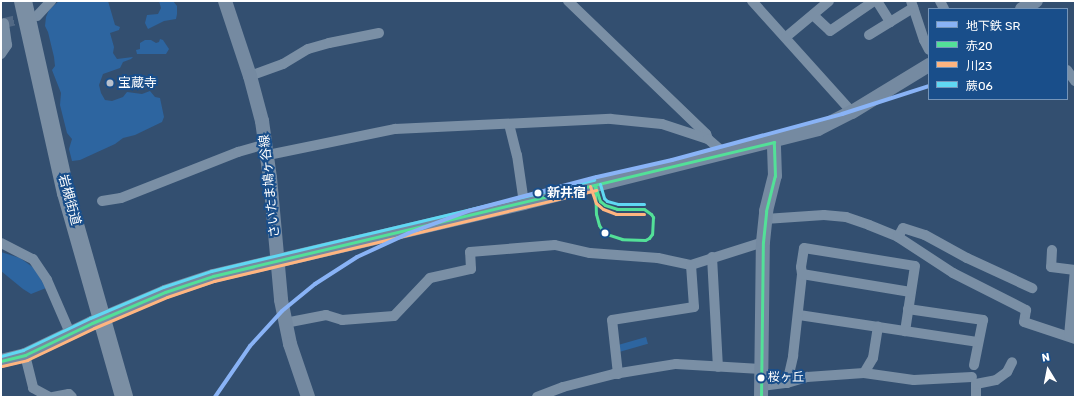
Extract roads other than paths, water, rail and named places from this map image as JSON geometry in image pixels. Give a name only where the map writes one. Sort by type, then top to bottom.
[{"type":"highway","name":"岩槻街道","points":[[12,1],[45,152],[97,320],[124,397]]},
{"type":"highway","name":"岩槻街道","points":[[23,1],[66,193],[97,320],[112,397]]},
{"type":"main road","name":"さいたま鳩ヶ谷線","points":[[225,1],[250,76],[267,150],[277,261],[285,323],[296,366],[308,397]]},
{"type":"main road","points":[[1024,8],[1036,1]]},
{"type":"main road","points":[[1,360],[25,355],[97,320],[188,284],[277,261],[774,142],[818,129],[852,112],[928,66]]},
{"type":"main road","points":[[761,391],[763,242],[765,219],[775,176],[774,142]]},
{"type":"street","points":[[37,16],[51,1]]},
{"type":"street","points":[[568,1],[706,134],[708,139]]},
{"type":"street","points":[[752,1],[852,112]]},
{"type":"street","points":[[786,37],[816,8],[828,1]]},
{"type":"street","points":[[816,8],[830,31],[876,1],[890,22]]},
{"type":"street","points":[[869,35],[890,22],[912,4],[928,48]]},
{"type":"street","points":[[1,54],[8,45],[4,23]]},
{"type":"street","points":[[250,76],[283,64],[308,49],[329,42],[379,33]]},
{"type":"street","points":[[1068,71],[1075,81]]},
{"type":"street","points":[[102,201],[120,198],[209,163],[267,150],[395,129],[611,119],[662,124],[708,139],[724,153]]},
{"type":"street","points":[[510,124],[517,155],[524,203]]},
{"type":"street","points":[[765,219],[824,215],[846,217],[898,237],[953,273],[1026,310],[1024,322],[1072,337],[1075,270],[1051,267],[1052,250]]},
{"type":"street","points":[[898,237],[904,228],[924,235],[967,258],[1032,288]]},
{"type":"street","points":[[285,323],[326,315],[342,320],[394,316],[430,278],[471,269],[470,252],[555,245],[590,253],[658,258],[690,265],[763,242]]},
{"type":"street","points":[[1,243],[33,259],[47,280],[70,333]]},
{"type":"street","points":[[787,383],[793,356],[799,315],[802,274],[801,267],[804,248],[915,266],[905,331]]},
{"type":"street","points":[[712,257],[718,367]]},
{"type":"street","points":[[618,374],[612,320],[694,307],[690,265]]},
{"type":"street","points":[[802,274],[911,292]]},
{"type":"street","points":[[908,309],[983,320],[974,365]]},
{"type":"street","points":[[799,315],[978,342]]},
{"type":"street","points":[[864,373],[873,358],[878,326]]},
{"type":"street","points":[[25,355],[33,388],[49,397]]},
{"type":"street","points":[[976,397],[976,384],[996,380],[1007,372],[1012,362]]},
{"type":"street","points":[[537,397],[563,387],[618,374],[676,364],[761,369]]},
{"type":"street","points":[[761,391],[807,377],[864,373],[914,380],[972,377]]},
{"type":"street","points":[[53,397],[70,394],[72,397]]},
{"type":"tunnel","points":[[4,23],[31,17]]},
{"type":"metro line","name":"SR","points":[[215,397],[250,346],[282,311],[315,284],[357,257],[409,233],[468,211],[597,177],[672,160],[842,114],[928,86]]},
{"type":"place","name":"宝蔵寺","points":[[110,83]]},
{"type":"place","name":"新井宿","points":[[538,193]]},
{"type":"place","name":"桜ヶ丘","points":[[761,378]]}]
